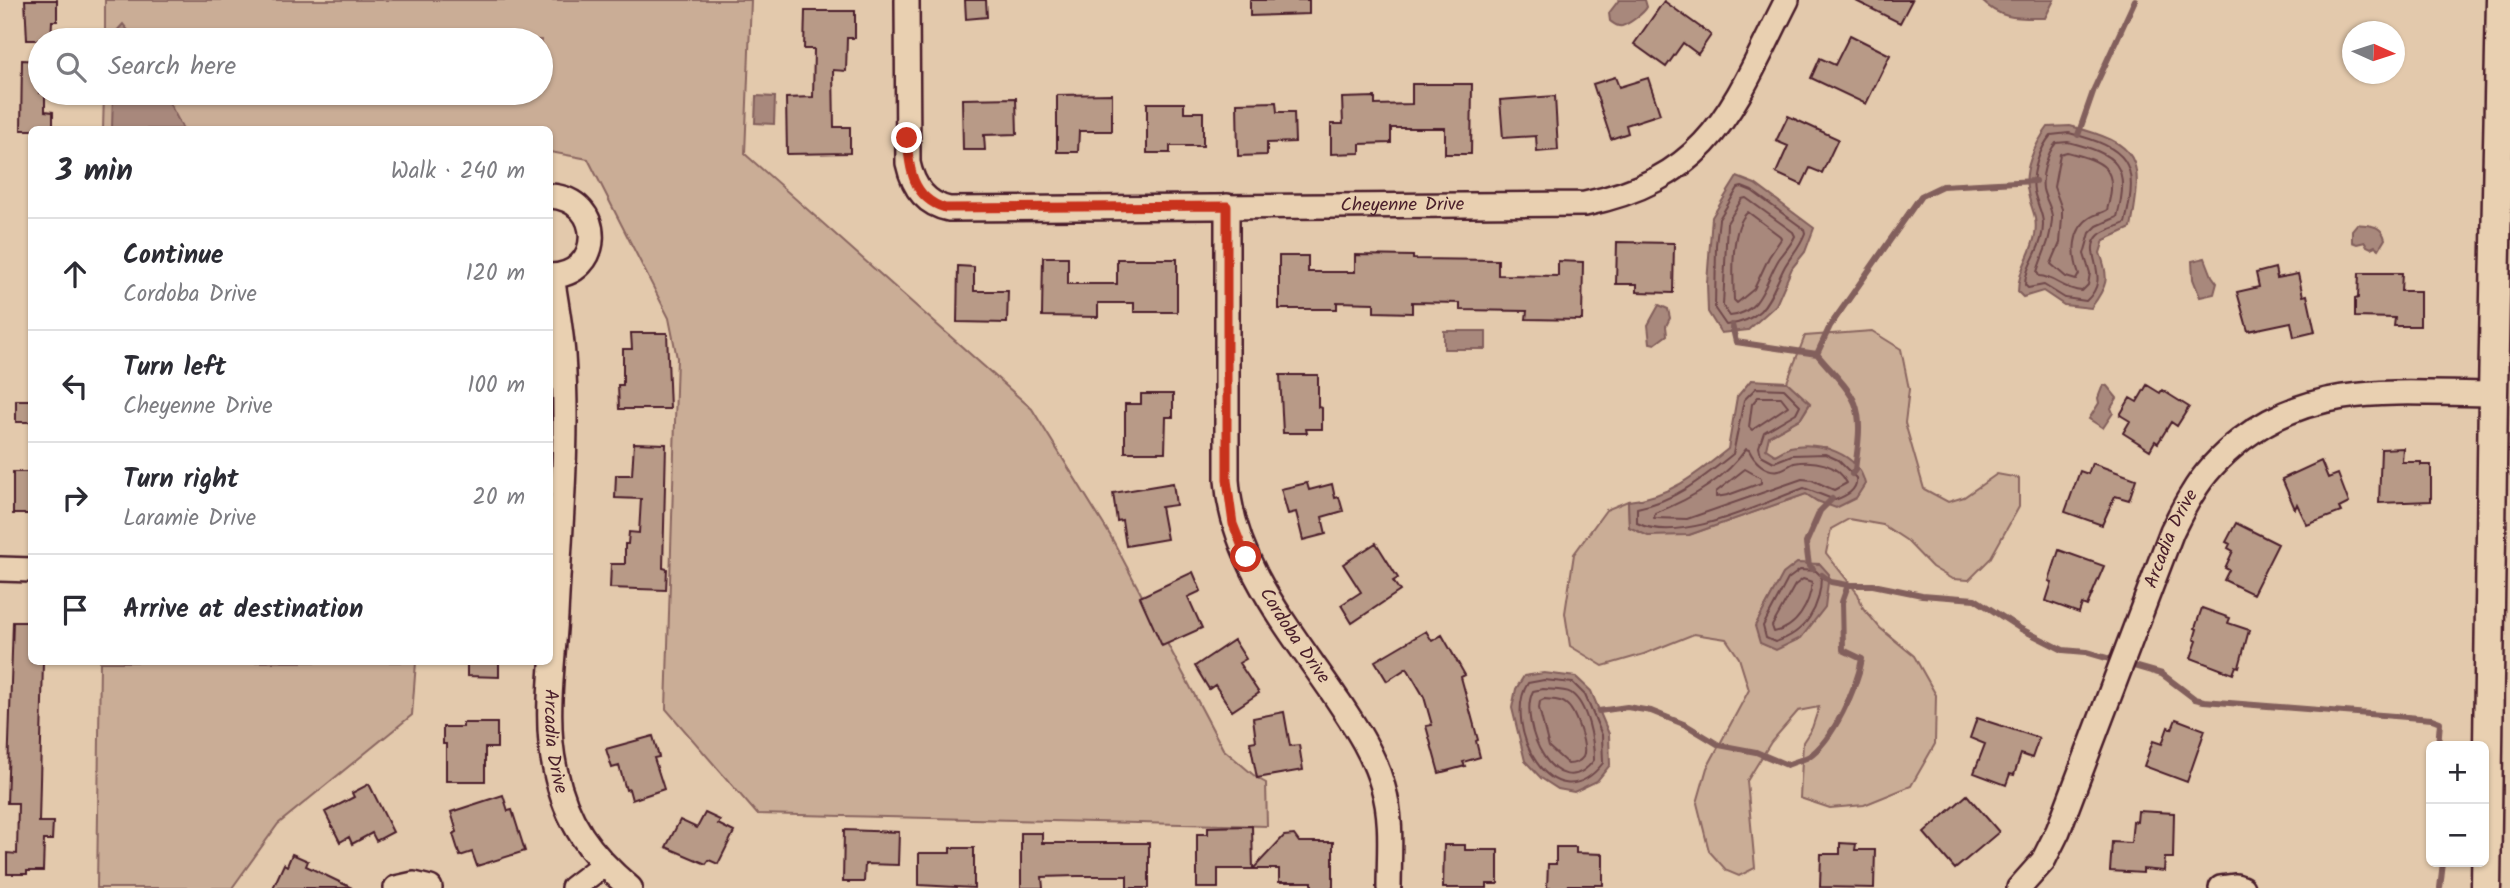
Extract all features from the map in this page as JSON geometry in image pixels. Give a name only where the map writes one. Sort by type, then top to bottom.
[{"type":"street","name":"Cheyenne Drive","points":[[907,0],[908,163],[913,181],[923,196],[949,209],[1585,204],[1619,197],[1670,173],[1712,135],[1741,90],[1787,0]]},
{"type":"street","points":[[2486,888],[2501,0]]},
{"type":"street","points":[[553,196],[576,204],[584,213],[592,236],[589,250],[582,262],[571,271],[553,276]]},
{"type":"street","name":"Cordoba Drive","points":[[1227,206],[1227,480],[1233,524],[1260,584],[1355,727],[1373,759],[1387,806],[1389,888]]},
{"type":"street","name":"Arcadia Drive","points":[[553,287],[560,324],[565,387],[553,659]]},
{"type":"street","name":"Arcadia Drive","points":[[2025,886],[2043,861],[2058,831],[2172,531],[2192,493],[2220,458],[2272,419],[2317,401],[2342,396],[2382,394],[2493,394]]},
{"type":"street","points":[[0,569],[28,570]]},
{"type":"street","name":"Arcadia Drive","points":[[553,665],[552,752],[558,783],[586,844],[603,865],[630,888]]},
{"type":"street","points":[[573,888],[603,865]]},
{"type":"street","points":[[397,888],[414,884],[430,888]]},
{"type":"street","points":[[2221,888],[2242,888]]},
{"type":"shaded area","points":[[105,0],[751,0],[745,154],[1032,409],[1110,535],[1223,749],[1266,783],[1267,826],[757,814],[666,709],[677,358],[669,318],[588,159],[553,153],[553,126],[103,126],[104,105],[553,105],[553,28],[105,28]]},
{"type":"shaded area","points":[[1872,331],[1901,349],[1909,389],[1905,423],[1924,489],[1948,502],[1964,497],[1997,474],[2019,478],[2019,507],[1990,559],[1969,580],[1952,579],[1932,567],[1906,540],[1883,525],[1849,519],[1831,529],[1826,553],[1858,594],[1863,608],[1880,628],[1914,656],[1936,695],[1935,744],[1911,786],[1864,805],[1830,808],[1800,798],[1803,742],[1812,728],[1819,707],[1798,711],[1771,742],[1747,781],[1755,868],[1739,876],[1727,871],[1709,851],[1697,803],[1707,768],[1749,690],[1739,658],[1726,639],[1694,634],[1644,654],[1603,666],[1570,646],[1565,613],[1574,554],[1606,510],[1628,501],[1629,527],[1689,535],[1806,494],[1817,501],[1826,447],[1790,447],[1775,455],[1765,449],[1769,436],[1801,418],[1810,404],[1787,382],[1805,336]],"holes":[[[1798,563],[1755,626],[1783,575]]]},
{"type":"shaded area","points":[[100,665],[416,665],[412,715],[278,824],[232,888],[97,888]]},
{"type":"water","points":[[1619,0],[1645,0],[1647,7],[1632,21],[1619,26],[1610,21],[1609,13]]},
{"type":"water","points":[[1981,0],[2054,0],[2045,18],[2018,18],[1996,11]]},
{"type":"water","points":[[756,96],[775,97],[774,124],[755,123]]},
{"type":"water","points":[[113,105],[170,105],[181,126],[112,126]]},
{"type":"water","points":[[2070,126],[2111,140],[2123,148],[2132,158],[2136,170],[2137,185],[2131,228],[2104,240],[2100,253],[2106,276],[2104,288],[2091,308],[2064,305],[2043,291],[2023,297],[2018,292],[2020,276],[2036,228],[2027,185],[2028,167],[2048,127]]},
{"type":"water","points":[[1737,177],[1755,184],[1814,228],[1805,252],[1792,268],[1776,305],[1748,330],[1721,333],[1708,312],[1707,283],[1712,217]]},
{"type":"water","points":[[2357,224],[2381,231],[2385,239],[2379,249],[2367,246],[2365,242],[2352,242],[2352,230]]},
{"type":"water","points":[[2205,258],[2217,283],[2214,294],[2200,297],[2193,279],[2192,261]]},
{"type":"water","points":[[1659,305],[1668,309],[1670,318],[1666,326],[1667,335],[1655,344],[1650,343],[1648,325]]},
{"type":"water","points":[[1444,331],[1486,331],[1486,349],[1444,349]]},
{"type":"water","points":[[1751,380],[1787,382],[1810,403],[1801,418],[1769,436],[1766,449],[1775,455],[1790,447],[1813,446],[1846,457],[1855,464],[1865,484],[1856,498],[1836,508],[1806,494],[1689,535],[1648,536],[1629,527],[1628,501],[1657,495],[1682,483],[1728,449],[1737,397]]},
{"type":"water","points":[[2103,385],[2117,398],[2111,408],[2113,413],[2103,428],[2089,419],[2099,403]]},
{"type":"water","points":[[1797,563],[1820,564],[1829,574],[1825,607],[1801,638],[1776,650],[1760,643],[1755,626],[1783,574]]},
{"type":"water","points":[[1544,673],[1576,677],[1591,691],[1609,734],[1610,765],[1597,781],[1574,792],[1558,789],[1541,778],[1525,761],[1512,708],[1516,689],[1524,676]]},
{"type":"building","points":[[25,0],[57,0],[57,21],[52,21],[52,28],[28,28],[27,40]]},
{"type":"building","points":[[965,0],[986,0],[987,17],[966,19]]},
{"type":"building","points":[[1250,0],[1309,0],[1309,14],[1250,16]]},
{"type":"building","points":[[1854,0],[1912,0],[1900,23]]},
{"type":"building","points":[[1664,1],[1711,35],[1698,54],[1683,43],[1666,67],[1634,44]]},
{"type":"building","points":[[805,11],[855,11],[855,38],[847,38],[846,71],[833,70],[834,127],[850,127],[850,153],[787,154],[786,98],[813,97],[814,49],[804,49]]},
{"type":"building","points":[[1850,35],[1890,55],[1866,104],[1811,78],[1820,58],[1835,65]]},
{"type":"building","points":[[22,60],[28,60],[28,105],[45,105],[45,111],[53,112],[53,126],[28,126],[28,130],[21,130]]},
{"type":"building","points":[[1615,77],[1619,87],[1648,78],[1660,114],[1626,125],[1628,133],[1611,139],[1593,84]]},
{"type":"building","points":[[1412,84],[1472,84],[1471,154],[1445,154],[1445,128],[1391,128],[1391,143],[1360,144],[1360,153],[1331,154],[1331,124],[1343,124],[1342,98],[1375,97],[1375,105],[1412,104]]},
{"type":"building","points":[[1112,94],[1112,131],[1079,131],[1078,152],[1057,152],[1057,95]]},
{"type":"building","points":[[1555,96],[1558,150],[1537,152],[1536,136],[1503,138],[1500,100]]},
{"type":"building","points":[[1016,98],[1017,134],[984,135],[985,150],[963,150],[962,99]]},
{"type":"building","points":[[1276,102],[1277,112],[1294,112],[1295,142],[1267,143],[1267,155],[1238,156],[1237,103]]},
{"type":"building","points":[[1147,103],[1184,103],[1184,112],[1203,112],[1203,146],[1170,146],[1170,153],[1147,153]]},
{"type":"building","points":[[1788,116],[1838,139],[1822,173],[1810,168],[1802,185],[1776,173],[1788,146],[1776,141]]},
{"type":"building","points":[[1617,242],[1674,243],[1673,293],[1637,292],[1637,284],[1616,284]]},
{"type":"building","points":[[1355,255],[1498,260],[1498,275],[1558,276],[1558,261],[1583,262],[1582,320],[1526,319],[1527,311],[1460,310],[1460,303],[1412,302],[1412,313],[1374,312],[1374,303],[1337,302],[1337,309],[1279,309],[1279,256],[1308,256],[1308,272],[1355,272]]},
{"type":"building","points":[[1043,257],[1068,257],[1068,284],[1117,284],[1117,259],[1177,259],[1177,312],[1134,312],[1134,303],[1098,303],[1098,317],[1042,316]]},
{"type":"building","points":[[958,266],[974,267],[974,291],[1008,291],[1007,323],[957,322]]},
{"type":"building","points":[[2275,268],[2277,278],[2298,274],[2303,296],[2307,295],[2315,332],[2294,337],[2291,322],[2248,331],[2237,292],[2259,287],[2256,273]]},
{"type":"building","points":[[2359,273],[2402,273],[2401,291],[2420,291],[2420,326],[2394,326],[2395,318],[2355,317]]},
{"type":"building","points":[[631,333],[667,333],[670,409],[619,409],[618,385],[623,385],[623,349],[632,349]]},
{"type":"building","points":[[1280,375],[1318,375],[1318,407],[1322,408],[1322,429],[1306,429],[1307,433],[1283,433]]},
{"type":"building","points":[[2147,385],[2160,393],[2162,390],[2189,407],[2177,426],[2171,422],[2158,443],[2155,441],[2150,450],[2123,433],[2130,421],[2120,415],[2130,398],[2137,402]]},
{"type":"building","points":[[1141,394],[1173,394],[1173,417],[1166,417],[1165,452],[1125,452],[1125,404],[1141,404]]},
{"type":"building","points":[[16,400],[28,400],[28,422],[16,422]]},
{"type":"building","points":[[634,443],[666,444],[663,568],[667,569],[666,590],[610,588],[611,564],[625,564],[625,544],[628,544],[629,532],[639,533],[641,499],[615,498],[616,475],[632,475]]},
{"type":"building","points":[[2403,448],[2402,462],[2431,465],[2431,501],[2379,503],[2381,449]]},
{"type":"building","points":[[2321,461],[2328,478],[2338,474],[2349,503],[2339,508],[2341,512],[2307,525],[2297,504],[2295,509],[2282,479]]},
{"type":"building","points":[[2092,463],[2136,479],[2129,500],[2115,496],[2102,525],[2065,512],[2080,471],[2088,474]]},
{"type":"building","points":[[13,472],[28,472],[28,514],[13,514]]},
{"type":"building","points":[[1173,483],[1176,505],[1161,507],[1167,539],[1126,546],[1122,520],[1117,521],[1113,493]]},
{"type":"building","points":[[1307,483],[1309,490],[1332,484],[1335,498],[1339,497],[1343,511],[1322,517],[1326,534],[1303,540],[1296,512],[1288,514],[1281,489]]},
{"type":"building","points":[[2236,523],[2278,544],[2253,594],[2224,580],[2229,570],[2225,568],[2233,551],[2228,548],[2230,544],[2226,542]]},
{"type":"building","points":[[1376,543],[1398,578],[1393,581],[1400,591],[1352,623],[1341,605],[1361,592],[1343,564]]},
{"type":"building","points":[[2059,550],[2104,566],[2087,606],[2082,604],[2079,613],[2046,601]]},
{"type":"building","points":[[1193,572],[1201,591],[1188,597],[1202,628],[1162,646],[1140,597]]},
{"type":"building","points":[[2202,608],[2230,618],[2228,623],[2249,630],[2239,667],[2236,666],[2233,674],[2191,658],[2197,641],[2194,639],[2195,628]]},
{"type":"building","points":[[13,622],[28,622],[28,665],[43,665],[39,822],[53,822],[52,840],[44,840],[43,871],[7,874],[7,853],[17,854],[18,803],[7,803]]},
{"type":"building","points":[[1426,631],[1432,641],[1442,635],[1465,675],[1461,677],[1480,757],[1463,762],[1465,766],[1439,773],[1426,726],[1432,725],[1424,697],[1407,668],[1387,681],[1375,661]]},
{"type":"building","points":[[1234,640],[1246,659],[1239,663],[1259,693],[1232,711],[1215,685],[1209,689],[1195,666]]},
{"type":"building","points":[[467,665],[499,665],[499,677],[467,676]]},
{"type":"building","points":[[1284,712],[1290,746],[1299,745],[1303,770],[1257,778],[1250,742],[1256,741],[1253,718]]},
{"type":"building","points":[[1977,718],[2039,738],[2032,758],[2021,754],[2014,775],[2010,774],[2006,785],[1974,773],[1985,744],[1970,738]]},
{"type":"building","points":[[2176,719],[2205,730],[2187,782],[2144,766],[2153,741],[2162,744],[2168,727],[2172,729]]},
{"type":"building","points":[[463,723],[497,723],[497,748],[485,748],[485,781],[446,781],[443,727],[463,727]]},
{"type":"building","points":[[653,736],[659,757],[654,758],[664,789],[632,800],[619,766],[612,768],[606,749]]},
{"type":"building","points":[[369,784],[393,832],[376,841],[372,833],[352,844],[349,837],[340,842],[325,812],[354,797],[352,793]]},
{"type":"building","points":[[503,795],[508,811],[512,810],[525,851],[477,866],[472,852],[460,856],[453,834],[457,832],[451,812]]},
{"type":"building","points":[[1967,795],[1999,832],[1955,869],[1924,833]]},
{"type":"building","points":[[2138,811],[2174,813],[2173,858],[2165,858],[2164,871],[2110,871],[2112,842],[2131,843],[2133,821],[2137,822]]},
{"type":"building","points":[[705,813],[720,820],[718,824],[734,832],[718,864],[709,860],[706,864],[666,847],[680,820],[697,828]]},
{"type":"building","points":[[1252,826],[1253,869],[1218,869],[1218,888],[1197,888],[1197,834],[1208,834],[1208,827]]},
{"type":"building","points":[[844,830],[899,832],[898,865],[865,864],[864,882],[843,882]]},
{"type":"building","points":[[1021,833],[1042,833],[1042,843],[1149,843],[1149,888],[1127,888],[1127,876],[1077,876],[1042,877],[1043,888],[1021,888]]},
{"type":"building","points":[[1294,835],[1299,842],[1333,842],[1333,888],[1312,888],[1312,882],[1279,882],[1279,869],[1253,869],[1284,836]]},
{"type":"building","points":[[1840,843],[1856,844],[1855,850],[1875,850],[1874,888],[1820,887],[1821,854],[1840,854]]},
{"type":"building","points":[[1444,845],[1465,845],[1465,850],[1498,850],[1498,884],[1487,884],[1487,888],[1443,888]]},
{"type":"building","points":[[1556,847],[1576,847],[1576,853],[1603,854],[1603,885],[1547,888],[1548,864],[1556,864]]},
{"type":"building","points":[[950,848],[974,848],[974,888],[919,885],[919,853],[950,853]]},
{"type":"building","points":[[292,854],[308,861],[306,866],[352,888],[273,888],[284,864],[287,866]]},
{"type":"waterway","points":[[2078,135],[2094,89],[2135,0]]},
{"type":"waterway","points":[[1817,354],[1830,326],[1921,196],[1942,186],[2035,181]]},
{"type":"waterway","points":[[1732,325],[1736,342],[1817,354],[1843,384],[1855,403],[1859,419],[1855,470],[1852,474]]},
{"type":"waterway","points":[[1813,569],[1809,566],[1806,543],[1820,511],[1832,499]]},
{"type":"waterway","points":[[1822,575],[1831,582],[1848,585],[1873,585],[1922,595],[1975,599],[2021,629],[2063,650],[2086,652],[2117,661]]},
{"type":"waterway","points":[[1599,711],[1627,707],[1651,711],[1686,725],[1719,745],[1756,752],[1787,765],[1808,757],[1835,726],[1855,684],[1862,659],[1843,650],[1842,602],[1848,585]]},
{"type":"waterway","points":[[2127,664],[2162,674],[2195,699],[2204,701],[2432,719],[2440,722],[2438,741]]},
{"type":"waterway","points":[[2440,888],[2442,867]]},
{"type":"route","points":[[907,138],[908,163],[913,181],[923,196],[949,209],[1227,206],[1227,480],[1233,524],[1246,557]]}]
